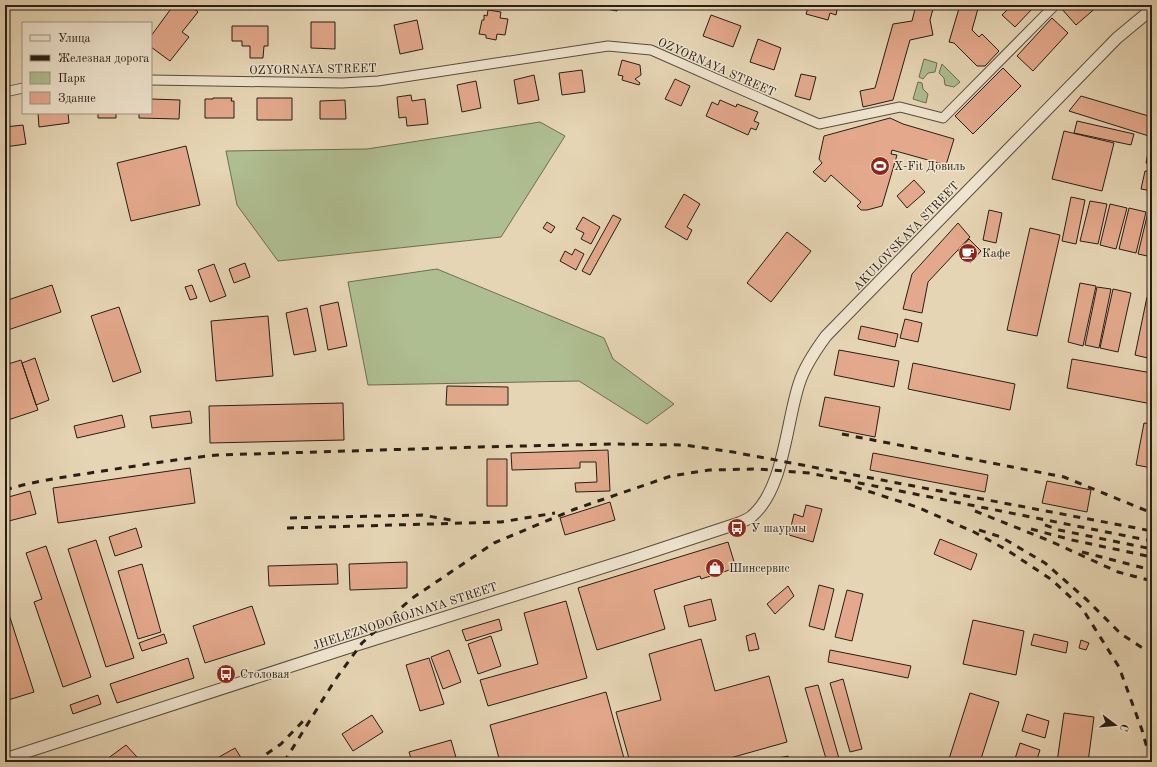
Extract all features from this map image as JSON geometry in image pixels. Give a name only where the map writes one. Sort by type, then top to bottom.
[{"type":"street","name":"OZYORNAYA STREET","points":[[152,80],[334,83],[378,81],[608,46],[651,50],[819,124],[900,107],[943,118],[1055,5]]},
{"type":"street","name":"AKULOVSKAYA STREET","points":[[780,461],[799,384],[815,351],[826,336],[1117,38],[1152,9]]},
{"type":"street","points":[[5,92],[22,88]]},
{"type":"street","name":"JHELEZNODOROJNAYA STREET","points":[[5,760],[344,648],[739,523],[752,517],[764,504],[772,488],[780,461]]},
{"type":"green space","points":[[924,59],[937,63],[935,72],[928,73],[923,79],[919,77]]},
{"type":"green space","points":[[942,64],[960,82],[954,87],[945,85],[944,78],[939,73]]},
{"type":"green space","points":[[918,82],[922,83],[923,89],[928,94],[926,103],[913,99]]},
{"type":"green space","points":[[540,122],[565,136],[501,237],[278,261],[237,205],[226,151],[367,149]]},
{"type":"green space","points":[[437,269],[604,338],[613,359],[674,404],[647,424],[579,381],[368,385],[348,282]]},
{"type":"building","points":[[167,5],[190,5],[198,12],[182,32],[189,37],[170,61],[152,48],[152,35],[170,10],[166,7]]},
{"type":"building","points":[[602,5],[618,5],[617,11],[601,8]]},
{"type":"building","points":[[804,5],[838,5],[836,15],[830,13],[828,20],[806,14],[808,8],[803,7]]},
{"type":"building","points":[[916,5],[934,5],[930,20],[933,35],[910,40],[893,100],[863,107],[860,91],[875,88],[893,24],[912,21]]},
{"type":"building","points":[[960,5],[979,5],[972,30],[979,37],[982,34],[999,51],[985,66],[977,66],[954,43],[949,42]]},
{"type":"building","points":[[1012,5],[1028,5],[1032,9],[1015,27],[1002,15]]},
{"type":"building","points":[[1064,5],[1099,5],[1076,25],[1061,8]]},
{"type":"building","points":[[488,10],[501,12],[500,18],[508,19],[505,35],[497,34],[496,40],[486,38],[486,35],[479,34],[482,20],[484,20],[484,15],[487,16]]},
{"type":"building","points":[[711,15],[741,26],[733,47],[703,36]]},
{"type":"building","points":[[1052,18],[1068,33],[1033,71],[1017,56]]},
{"type":"building","points":[[417,20],[423,49],[400,54],[394,25]]},
{"type":"building","points":[[311,22],[335,22],[335,49],[311,48]]},
{"type":"building","points":[[232,26],[268,26],[268,46],[264,46],[263,58],[250,58],[250,46],[242,46],[242,41],[232,41]]},
{"type":"building","points":[[758,39],[781,48],[774,70],[750,62]]},
{"type":"building","points":[[622,60],[640,65],[641,75],[635,79],[640,83],[639,85],[622,80],[623,76],[618,75]]},
{"type":"building","points":[[1003,68],[1021,86],[973,134],[955,116]]},
{"type":"building","points":[[582,70],[585,92],[562,95],[559,73]]},
{"type":"building","points":[[801,74],[816,77],[810,100],[795,96]]},
{"type":"building","points":[[534,75],[539,100],[518,104],[514,80]]},
{"type":"building","points":[[675,79],[690,86],[681,106],[665,99]]},
{"type":"building","points":[[476,81],[481,108],[462,112],[457,85]]},
{"type":"building","points":[[411,95],[412,101],[425,99],[428,124],[407,126],[406,117],[399,118],[397,97]]},
{"type":"building","points":[[1081,96],[1152,117],[1152,137],[1069,111]]},
{"type":"building","points":[[232,98],[231,101],[234,101],[234,118],[205,118],[205,99]]},
{"type":"building","points":[[257,98],[292,98],[292,120],[257,120]]},
{"type":"building","points":[[152,99],[180,100],[179,119],[139,118],[139,114],[152,114]]},
{"type":"building","points":[[345,100],[346,119],[320,119],[320,101]]},
{"type":"building","points":[[720,100],[736,107],[737,104],[758,112],[754,121],[759,123],[756,130],[751,128],[748,135],[706,116],[712,102],[718,105]]},
{"type":"building","points":[[38,114],[68,114],[69,123],[39,127]]},
{"type":"building","points":[[98,114],[116,114],[116,118],[98,118]]},
{"type":"building","points":[[890,118],[903,124],[954,139],[946,165],[892,150],[891,154],[897,155],[882,206],[861,210],[857,206],[861,202],[831,175],[825,182],[813,172],[822,163],[819,159],[824,136]]},
{"type":"building","points":[[1077,121],[1134,134],[1131,145],[1074,133]]},
{"type":"building","points":[[23,125],[26,144],[5,147],[5,127]]},
{"type":"building","points":[[1064,131],[1114,143],[1102,191],[1052,179]]},
{"type":"building","points":[[1150,143],[1152,144],[1152,164],[1146,163]]},
{"type":"building","points":[[186,146],[200,205],[131,221],[117,163]]},
{"type":"building","points":[[1145,171],[1152,172],[1152,191],[1141,189]]},
{"type":"building","points":[[914,180],[925,192],[907,208],[897,196]]},
{"type":"building","points":[[684,194],[700,204],[687,227],[692,230],[687,240],[665,227]]},
{"type":"building","points":[[1071,197],[1085,200],[1076,244],[1062,241]]},
{"type":"building","points":[[1090,201],[1107,204],[1098,244],[1080,241]]},
{"type":"building","points":[[1110,204],[1127,208],[1116,249],[1100,245]]},
{"type":"building","points":[[1129,208],[1146,212],[1136,253],[1119,249]]},
{"type":"building","points":[[989,210],[1002,213],[996,243],[983,240]]},
{"type":"building","points":[[1148,212],[1152,213],[1152,257],[1138,254]]},
{"type":"building","points":[[613,215],[621,219],[590,275],[582,271]]},
{"type":"building","points":[[583,217],[600,227],[591,244],[581,239],[584,233],[576,229]]},
{"type":"building","points":[[547,222],[555,227],[551,233],[543,228]]},
{"type":"building","points":[[958,223],[970,237],[928,282],[922,313],[903,309],[912,274]]},
{"type":"building","points":[[1030,228],[1060,235],[1037,336],[1007,330]]},
{"type":"building","points":[[787,232],[811,251],[771,302],[747,283]]},
{"type":"building","points":[[969,239],[981,251],[970,263],[958,251]]},
{"type":"building","points":[[575,249],[584,254],[576,270],[560,261],[565,251],[572,255]]},
{"type":"building","points":[[245,263],[250,277],[234,283],[229,269]]},
{"type":"building","points":[[214,264],[226,296],[210,302],[198,270]]},
{"type":"building","points":[[1080,283],[1096,286],[1083,346],[1068,342]]},
{"type":"building","points":[[52,285],[61,312],[5,331],[5,301]]},
{"type":"building","points":[[192,285],[197,298],[190,300],[185,287]]},
{"type":"building","points":[[1097,287],[1111,289],[1099,348],[1085,345]]},
{"type":"building","points":[[1113,289],[1131,293],[1118,352],[1100,348]]},
{"type":"building","points":[[1147,297],[1152,298],[1152,359],[1135,355]]},
{"type":"building","points":[[338,302],[347,346],[328,350],[320,306]]},
{"type":"building","points":[[119,307],[141,372],[113,382],[91,316]]},
{"type":"building","points":[[307,308],[316,351],[294,355],[286,313]]},
{"type":"building","points":[[268,316],[273,376],[216,381],[211,321]]},
{"type":"building","points":[[905,319],[922,323],[918,342],[900,338]]},
{"type":"building","points":[[861,326],[898,334],[895,347],[858,339]]},
{"type":"building","points":[[839,350],[899,361],[894,387],[834,375]]},
{"type":"building","points":[[35,358],[49,400],[36,405],[22,363]]},
{"type":"building","points":[[1072,359],[1152,373],[1152,404],[1067,388]]},
{"type":"building","points":[[21,360],[38,410],[5,421],[5,365]]},
{"type":"building","points":[[913,363],[1015,384],[1010,410],[908,389]]},
{"type":"building","points":[[447,386],[508,387],[508,405],[446,405]]},
{"type":"building","points":[[825,397],[880,407],[875,437],[819,426]]},
{"type":"building","points":[[343,403],[344,440],[210,443],[209,406]]},
{"type":"building","points":[[190,411],[192,423],[152,428],[150,416]]},
{"type":"building","points":[[122,415],[125,427],[77,438],[74,426]]},
{"type":"building","points":[[1144,423],[1152,424],[1152,468],[1136,465]]},
{"type":"building","points":[[608,450],[610,491],[576,492],[575,483],[597,482],[596,462],[580,462],[580,468],[512,470],[511,453]]},
{"type":"building","points":[[873,453],[988,475],[985,492],[870,470]]},
{"type":"building","points":[[487,459],[507,459],[507,506],[487,506]]},
{"type":"building","points":[[190,468],[195,503],[58,523],[53,488]]},
{"type":"building","points":[[1047,481],[1091,490],[1087,512],[1042,503]]},
{"type":"building","points":[[30,491],[36,514],[5,522],[5,498]]},
{"type":"building","points":[[610,502],[615,520],[565,535],[560,518]]},
{"type":"building","points":[[806,505],[822,509],[813,542],[789,535],[794,514],[803,517]]},
{"type":"building","points":[[136,528],[142,547],[115,556],[109,537]]},
{"type":"building","points":[[940,539],[977,554],[971,570],[934,554]]},
{"type":"building","points":[[96,540],[134,658],[106,667],[68,549]]},
{"type":"building","points":[[728,542],[736,568],[701,579],[700,576],[654,590],[665,629],[597,650],[578,588]]},
{"type":"building","points":[[46,546],[91,677],[63,687],[34,602],[42,599],[26,553]]},
{"type":"building","points":[[407,562],[407,588],[350,590],[349,564]]},
{"type":"building","points":[[142,564],[161,632],[138,639],[118,571]]},
{"type":"building","points":[[337,564],[338,584],[269,586],[268,566]]},
{"type":"building","points":[[819,585],[834,589],[824,630],[809,626]]},
{"type":"building","points":[[788,586],[794,596],[775,614],[767,604]]},
{"type":"building","points":[[847,590],[863,594],[852,641],[835,637]]},
{"type":"building","points":[[711,599],[716,620],[689,627],[684,606]]},
{"type":"building","points":[[566,601],[587,678],[488,706],[480,680],[538,664],[524,613]]},
{"type":"building","points":[[5,602],[34,692],[5,701]]},
{"type":"building","points":[[252,606],[265,644],[205,663],[193,626]]},
{"type":"building","points":[[499,619],[502,630],[466,641],[462,630]]},
{"type":"building","points":[[973,620],[1024,631],[1016,675],[963,664]]},
{"type":"building","points":[[755,633],[759,649],[749,651],[746,636]]},
{"type":"building","points":[[164,634],[167,643],[142,651],[139,643]]},
{"type":"building","points":[[1034,634],[1068,642],[1066,653],[1031,645]]},
{"type":"building","points":[[491,636],[501,666],[478,674],[468,644]]},
{"type":"building","points":[[701,639],[715,691],[769,676],[787,742],[716,762],[630,762],[616,712],[661,700],[649,654]]},
{"type":"building","points":[[1081,640],[1089,643],[1086,650],[1079,648]]},
{"type":"building","points":[[449,650],[461,682],[443,689],[431,657]]},
{"type":"building","points":[[830,650],[911,666],[908,678],[828,662]]},
{"type":"building","points":[[188,658],[194,678],[117,703],[110,684]]},
{"type":"building","points":[[429,658],[444,704],[420,711],[406,665]]},
{"type":"building","points":[[843,679],[862,749],[850,752],[830,683]]},
{"type":"building","points":[[818,685],[840,762],[827,762],[805,688]]},
{"type":"building","points":[[606,692],[625,762],[500,762],[490,725]]},
{"type":"building","points":[[970,693],[999,702],[980,762],[948,762]]},
{"type":"building","points":[[98,695],[101,704],[73,714],[70,705]]},
{"type":"building","points":[[1064,713],[1094,717],[1088,762],[1057,762]]},
{"type":"building","points":[[1027,714],[1049,721],[1045,738],[1022,731]]},
{"type":"building","points":[[372,715],[383,732],[353,751],[342,734]]},
{"type":"building","points":[[451,740],[457,761],[412,762],[409,752]]},
{"type":"building","points":[[1020,743],[1040,750],[1036,762],[1014,762]]},
{"type":"building","points":[[126,745],[137,757],[130,762],[103,762]]},
{"type":"building","points":[[235,748],[243,761],[212,761]]},
{"type":"building","points":[[788,756],[789,762],[759,762]]},
{"type":"railway","points":[[842,434],[1064,477],[1152,513]]},
{"type":"railway","points":[[5,490],[27,484],[61,478],[187,458],[218,455],[613,444],[684,445],[733,452],[1152,531]]},
{"type":"railway","points":[[284,762],[335,680],[362,643],[411,599],[494,543],[575,509],[671,476],[709,470],[758,469],[809,473],[1152,541]]},
{"type":"railway","points":[[855,487],[917,507],[974,532],[1007,550],[1052,580],[1082,608],[1119,667],[1142,730],[1151,762]]},
{"type":"railway","points":[[975,511],[1050,541],[1118,572],[1152,581]]},
{"type":"railway","points":[[287,528],[501,522],[555,513]]},
{"type":"railway","points":[[290,518],[422,515],[451,520]]},
{"type":"railway","points":[[1045,525],[1059,530],[1152,549]]},
{"type":"railway","points":[[1031,529],[1072,540],[1152,557]]},
{"type":"railway","points":[[979,530],[1001,537],[1045,563],[1087,600],[1121,634],[1152,654]]},
{"type":"railway","points":[[1082,552],[1152,570]]},
{"type":"railway","points":[[255,762],[281,744],[305,719]]},
{"type":"place","name":"X-Fit Довиль","points":[[880,166]]},
{"type":"place","name":"Кафе","points":[[968,253]]},
{"type":"place","name":"У шаурмы","points":[[737,528]]},
{"type":"place","name":"Шинсервис","points":[[715,568]]},
{"type":"place","name":"Столовая","points":[[226,674]]}]
